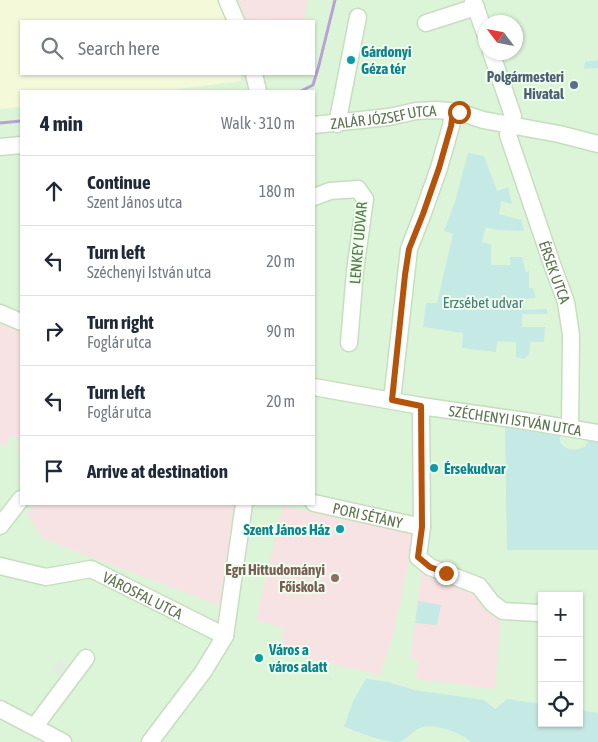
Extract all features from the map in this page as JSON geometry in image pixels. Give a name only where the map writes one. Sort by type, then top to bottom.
[{"type":"street","points":[[227,0],[236,20]]},
{"type":"street","points":[[426,22],[475,3],[479,15]]},
{"type":"street","points":[[337,124],[358,17]]},
{"type":"street","name":"ÉRSEK UTCA","points":[[494,60],[513,116],[508,134],[566,302],[571,335],[570,428]]},
{"type":"street","name":"ZALÁR JÓZSEF UTCA","points":[[315,125],[337,124],[389,117],[416,111],[437,110],[459,112],[483,120],[559,134],[598,144]]},
{"type":"street","points":[[392,400],[409,249],[439,168],[453,112]]},
{"type":"street","points":[[0,147],[20,145]]},
{"type":"street","name":"LENKEY UDVAR","points":[[315,197],[330,191],[358,189],[365,199],[355,272],[349,343]]},
{"type":"street","points":[[0,313],[20,322]]},
{"type":"street","name":"SZÉCHENYI ISTVÁN UTCA","points":[[315,387],[421,406],[598,433]]},
{"type":"street","points":[[421,406],[422,527],[418,557],[430,567],[479,586],[492,603],[503,610],[538,613]]},
{"type":"street","points":[[0,526],[20,500]]},
{"type":"street","name":"PORI SÉTÁNY","points":[[315,503],[422,527]]},
{"type":"street","points":[[150,742],[203,672],[225,636],[244,505]]},
{"type":"street","name":"VÁROSFAL UTCA","points":[[0,566],[46,577],[91,568],[225,636]]},
{"type":"street","points":[[35,726],[86,658]]},
{"type":"street","points":[[0,709],[63,742]]},
{"type":"shaded area","points":[[0,0],[598,0],[598,742],[0,742]]},
{"type":"shaded area","points":[[0,0],[218,0],[226,20],[20,20],[20,75],[241,75],[241,81],[172,90],[20,90],[20,107],[0,109]]},
{"type":"shaded area","points":[[238,0],[307,0],[305,20],[247,20]]},
{"type":"shaded area","points":[[0,324],[20,332],[20,439],[10,436],[6,446],[0,444]]},
{"type":"shaded area","points":[[20,439],[20,452],[17,450]]},
{"type":"shaded area","points":[[34,505],[238,505],[221,606],[43,539],[27,514]]},
{"type":"shaded area","name":"Egri Hittudományi Főiskola","points":[[283,506],[415,534],[392,639],[380,675],[279,652],[284,628],[256,620]]},
{"type":"shaded area","points":[[422,568],[444,587],[450,580],[467,584],[501,617],[495,689],[416,679],[418,660],[410,659]]},
{"type":"shaded area","points":[[60,659],[68,665],[59,676],[52,671]]},
{"type":"green space","points":[[598,60],[598,68],[584,69],[585,62]]},
{"type":"green space","name":"Erzsébet udvar","points":[[468,153],[484,156],[497,191],[508,187],[512,204],[501,201],[499,214],[521,220],[524,231],[497,230],[486,227],[482,242],[491,244],[491,265],[511,265],[510,257],[522,257],[526,272],[529,271],[529,288],[533,288],[536,298],[523,299],[524,310],[546,309],[548,314],[522,314],[522,327],[545,327],[544,342],[530,342],[529,355],[524,359],[516,357],[516,342],[497,341],[496,352],[462,348],[463,333],[423,327],[426,303],[437,303],[453,234],[444,231],[455,202]]},
{"type":"green space","points":[[505,424],[560,430],[560,442],[565,447],[571,449],[585,447],[590,436],[598,439],[598,550],[507,550]]},
{"type":"green space","points":[[418,601],[441,605],[437,625],[415,623]]},
{"type":"green space","points":[[366,679],[389,682],[414,690],[484,700],[495,709],[507,699],[538,703],[538,727],[583,727],[583,711],[598,713],[598,742],[471,742],[454,732],[426,727],[414,731],[400,742],[390,742],[344,727],[353,701]]},
{"type":"waterway","points":[[303,90],[313,85],[335,0]]},
{"type":"waterway","points":[[0,123],[20,121]]},
{"type":"place","name":"Gárdonyi Géza tér","points":[[351,60]]},
{"type":"place","name":"Polgármesteri Hivatal","points":[[574,85]]},
{"type":"place","name":"Érsekudvar","points":[[434,468]]},
{"type":"place","name":"Szent János Ház","points":[[340,529]]},
{"type":"place","name":"Egri Hittudományi Főiskola","points":[[335,578]]},
{"type":"place","name":"Város a város alatt","points":[[259,658]]},
{"type":"route","points":[[446,573],[430,567],[418,557],[422,527],[421,406],[392,400],[409,249],[439,168],[453,112],[459,112]]}]
